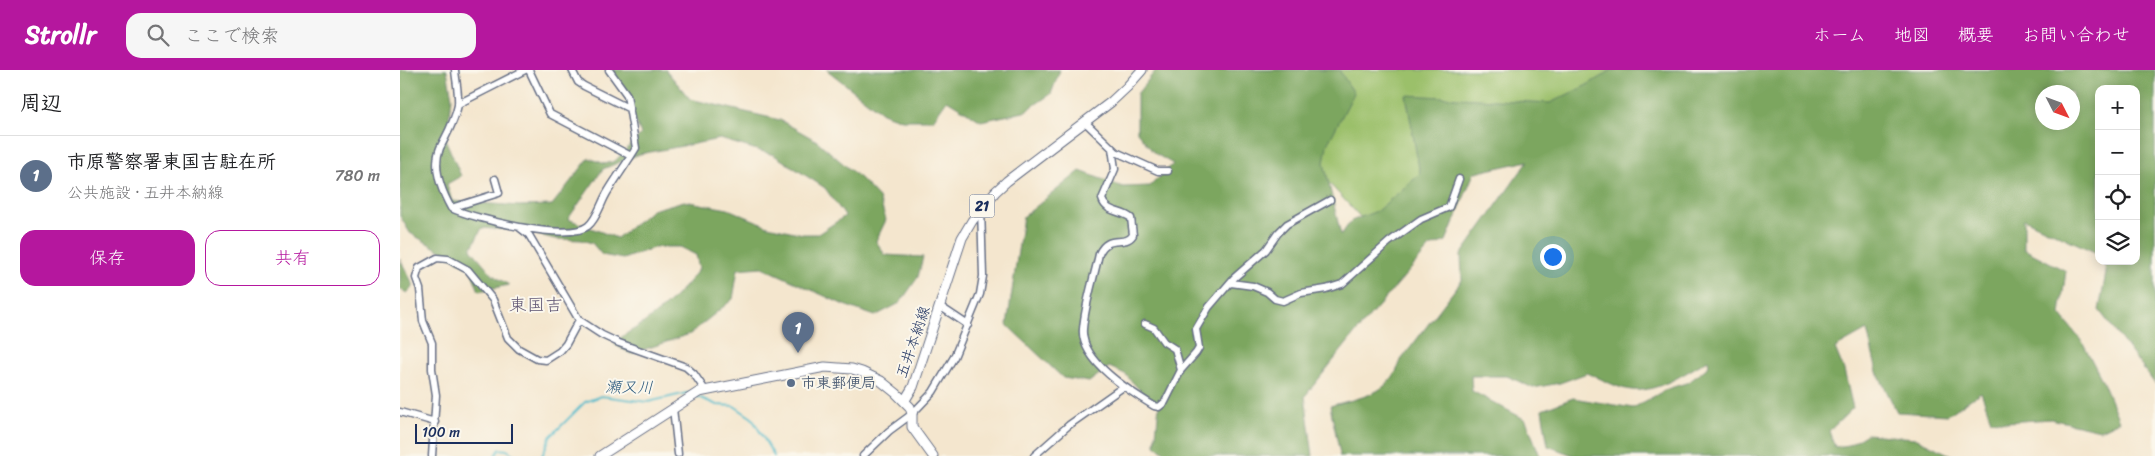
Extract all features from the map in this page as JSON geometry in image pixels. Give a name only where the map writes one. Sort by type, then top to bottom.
[{"type":"main road","name":"五井本納線","points":[[600,456],[673,408],[705,390],[825,367],[852,369],[872,376],[905,400],[913,387],[962,238],[981,207],[1007,181],[1128,87],[1142,70]]},
{"type":"main road","points":[[905,400],[912,414],[912,427],[933,456]]},
{"type":"street","points":[[455,70],[458,104],[452,124],[439,151],[437,164],[437,175],[451,208],[463,214],[519,227],[568,232],[585,228],[590,224],[636,148],[626,95],[609,70]]},
{"type":"street","points":[[458,104],[524,70]]},
{"type":"street","points":[[529,70],[550,114],[631,156]]},
{"type":"street","points":[[572,70],[578,82],[630,109]]},
{"type":"street","points":[[1085,122],[1116,152],[1158,171],[1168,171]]},
{"type":"street","points":[[1112,148],[1115,169],[1102,203],[1111,210],[1125,213],[1131,218],[1133,235],[1127,240],[1107,243],[1102,246],[1083,331],[1090,353],[1122,387],[1154,406],[1159,407],[1165,402],[1181,370],[1199,348],[1196,329],[1209,307],[1234,278],[1266,250],[1287,224],[1330,200]]},
{"type":"street","points":[[451,208],[500,193],[495,179]]},
{"type":"street","points":[[1231,283],[1253,286],[1267,292],[1275,299],[1283,301],[1301,293],[1342,284],[1389,242],[1421,218],[1449,207],[1459,179]]},
{"type":"street","points":[[863,456],[889,431],[912,414],[932,392],[954,357],[980,294],[983,276],[981,207]]},
{"type":"street","points":[[519,227],[529,234],[579,320],[602,335],[686,367],[694,374],[705,390]]},
{"type":"street","points":[[432,456],[436,395],[432,369],[432,343],[423,321],[420,289],[416,278],[419,268],[437,258],[448,259],[468,270],[492,300],[508,338],[519,349],[537,359],[546,360],[560,351],[579,320]]},
{"type":"street","points":[[940,307],[968,326]]},
{"type":"street","points":[[1145,324],[1154,328],[1164,342],[1175,349],[1181,370]]},
{"type":"street","points":[[1034,456],[1070,425],[1122,387]]},
{"type":"street","points":[[673,408],[678,454]]},
{"type":"street","points":[[400,412],[435,422]]},
{"type":"green space","points":[[400,70],[447,70],[452,98],[446,141],[461,176],[447,184],[452,201],[519,206],[552,205],[589,158],[605,164],[615,161],[641,134],[618,78],[612,70],[666,70],[690,99],[780,120],[817,141],[861,179],[879,198],[886,220],[876,241],[885,255],[923,257],[918,277],[900,303],[875,316],[844,305],[762,267],[738,269],[733,299],[690,334],[631,354],[614,344],[658,312],[680,291],[699,269],[696,255],[680,247],[656,247],[623,259],[602,255],[592,243],[581,240],[555,239],[523,231],[482,228],[471,249],[493,275],[509,285],[479,291],[470,268],[410,233],[400,216]],"holes":[[[720,139],[774,155],[825,188],[845,216],[818,234],[803,234],[768,226],[728,209],[684,201],[652,210],[617,238],[568,219],[603,169],[640,154]]]},
{"type":"green space","points":[[827,70],[1060,70],[1051,94],[1024,112],[981,121],[947,100],[933,120],[902,120],[882,113]]},
{"type":"green space","points":[[1156,70],[1339,70],[1354,93],[1327,145],[1324,163],[1341,235],[1351,221],[1377,211],[1420,174],[1406,95],[1550,103],[1612,70],[2155,70],[2155,384],[2099,310],[2106,273],[2105,265],[2140,265],[2140,85],[2095,85],[2095,252],[2024,219],[2024,249],[2066,271],[2060,314],[2083,343],[2102,380],[2119,421],[2100,430],[2051,419],[2007,422],[1991,420],[1981,392],[1948,415],[1897,412],[1877,372],[1867,330],[1835,348],[1844,370],[1853,408],[1829,431],[1835,447],[1849,445],[1867,434],[1915,438],[1953,456],[1575,456],[1548,446],[1542,410],[1573,398],[1633,408],[1667,389],[1689,382],[1709,366],[1708,360],[1669,382],[1637,390],[1621,388],[1587,373],[1560,383],[1533,388],[1507,376],[1471,376],[1472,391],[1526,420],[1540,456],[1339,456],[1330,406],[1364,397],[1382,388],[1389,381],[1396,372],[1401,360],[1462,280],[1461,255],[1528,161],[1474,173],[1446,241],[1430,247],[1357,331],[1305,396],[1313,456],[1169,456],[1155,445],[1159,405],[1146,397],[1125,374],[1109,367],[1089,382],[1063,378],[1007,325],[1023,217],[1080,171],[1123,187],[1150,186],[1173,164],[1154,153],[1137,132],[1137,94]]},
{"type":"green space","points":[[1252,70],[1680,70],[1527,136],[1377,235],[1288,139]]},
{"type":"green space","points":[[400,259],[414,286],[407,293],[400,289]]},
{"type":"waterway","name":"瀬又川","points":[[542,456],[550,437],[585,402],[601,396],[648,402],[687,393],[690,394]]},
{"type":"waterway","name":"瀬又川","points":[[696,396],[717,405],[734,406],[752,418],[774,456]]},
{"type":"waterway","name":"瀬又川","points":[[495,456],[500,449],[507,450],[516,456]]},
{"type":"place","name":"市原警察署東国吉駐在所","points":[[798,353]]},
{"type":"place","name":"市東郵便局","points":[[791,383]]},
{"type":"district","name":"東国吉","points":[[536,305]]}]
